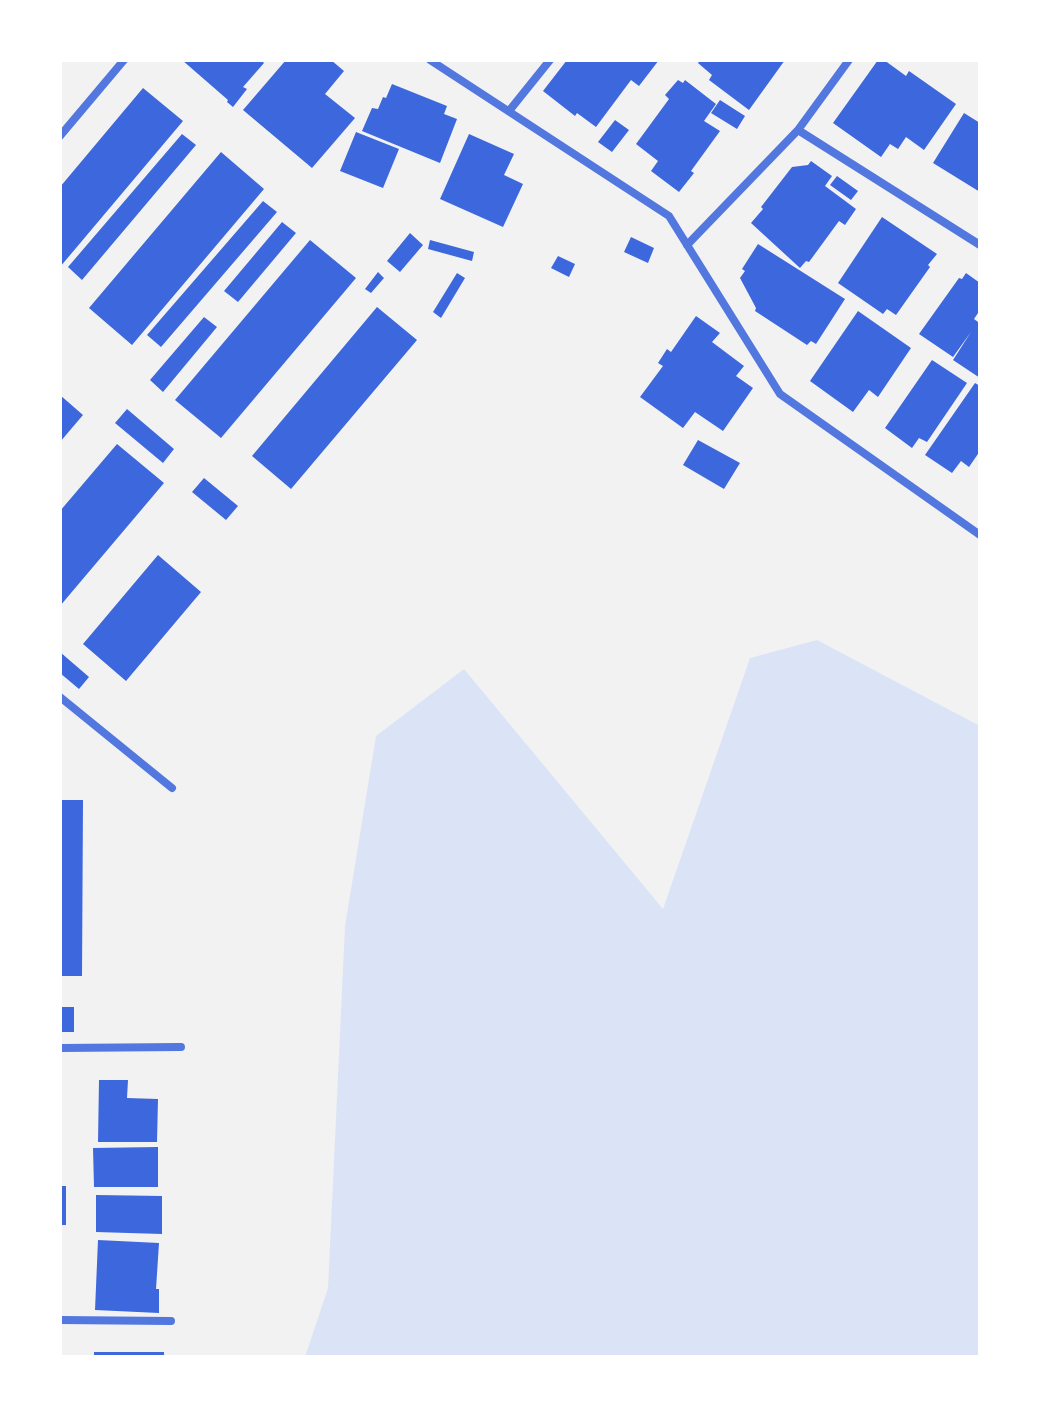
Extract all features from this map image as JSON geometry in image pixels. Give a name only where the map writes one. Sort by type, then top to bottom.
[{"type":"street","points":[[60,136],[124,60]]},
{"type":"street","points":[[430,60],[669,216],[780,394],[980,535]]},
{"type":"street","points":[[509,111],[550,60]]},
{"type":"street","points":[[687,245],[798,130],[849,60]]},
{"type":"street","points":[[798,130],[980,245]]},
{"type":"street","points":[[60,697],[172,788]]},
{"type":"street","points":[[60,1048],[181,1047]]},
{"type":"street","points":[[60,1320],[171,1321]]},
{"type":"shaded area","points":[[817,640],[980,726],[980,1357],[305,1357],[328,1288],[345,926],[376,736],[464,669],[663,909],[750,658]]},
{"type":"building","points":[[182,60],[261,60],[264,63],[243,87],[247,89],[233,107]]},
{"type":"building","points":[[286,60],[331,60],[344,71],[325,94],[355,118],[312,168],[243,110]]},
{"type":"building","points":[[567,60],[659,60],[639,86],[631,80],[596,127],[577,113],[575,116],[543,91]]},
{"type":"building","points":[[700,60],[785,60],[749,110],[709,80],[712,75],[698,63]]},
{"type":"building","points":[[878,60],[884,60],[906,76],[909,71],[956,104],[924,150],[906,137],[898,149],[890,144],[881,157],[833,123]]},
{"type":"building","points":[[678,80],[683,83],[685,80],[716,104],[704,121],[720,131],[679,192],[651,171],[658,161],[636,144],[669,99],[665,95]]},
{"type":"building","points":[[392,84],[447,106],[444,114],[457,119],[440,163],[362,131],[372,108],[378,109]]},
{"type":"building","points":[[143,88],[183,121],[60,267],[60,187]]},
{"type":"building","points":[[720,100],[745,116],[737,129],[711,113]]},
{"type":"building","points":[[964,113],[980,123],[980,192],[933,163]]},
{"type":"building","points":[[615,120],[629,130],[612,152],[598,142]]},
{"type":"building","points":[[356,132],[399,149],[383,188],[340,171]]},
{"type":"building","points":[[182,134],[196,145],[82,280],[68,267]]},
{"type":"building","points":[[469,134],[514,154],[504,175],[523,184],[503,227],[440,199]]},
{"type":"building","points":[[221,152],[264,189],[132,345],[89,308]]},
{"type":"building","points":[[811,161],[832,176],[825,186],[856,209],[845,225],[839,221],[809,262],[806,261],[800,268],[751,223],[792,167],[808,165]]},
{"type":"building","points":[[837,176],[858,191],[851,200],[830,185]]},
{"type":"building","points":[[263,201],[277,212],[161,347],[147,335]]},
{"type":"building","points":[[882,217],[937,254],[896,315],[887,309],[883,314],[838,283]]},
{"type":"building","points":[[282,222],[296,233],[238,302],[224,291]]},
{"type":"building","points":[[410,233],[423,245],[400,272],[387,261]]},
{"type":"building","points":[[631,237],[654,248],[648,263],[624,252]]},
{"type":"building","points":[[310,240],[356,278],[221,438],[175,400]]},
{"type":"building","points":[[430,240],[474,252],[472,261],[428,249]]},
{"type":"building","points":[[758,244],[845,299],[816,344],[811,341],[807,345],[755,311],[740,278],[745,271],[742,269]]},
{"type":"building","points":[[558,256],[575,264],[569,277],[551,268]]},
{"type":"building","points":[[378,272],[384,278],[371,293],[365,289]]},
{"type":"building","points":[[457,273],[465,278],[441,318],[433,312]]},
{"type":"building","points":[[966,273],[980,283],[980,310],[974,319],[978,322],[980,318],[980,378],[953,360],[971,332],[953,357],[919,334],[959,278],[962,279]]},
{"type":"building","points":[[377,307],[417,340],[291,489],[252,456]]},
{"type":"building","points":[[858,311],[911,348],[878,397],[869,390],[853,412],[810,381]]},
{"type":"building","points":[[696,316],[720,333],[712,342],[744,366],[736,376],[753,388],[723,431],[695,412],[683,428],[640,397],[663,366],[658,363],[667,349],[671,352]]},
{"type":"building","points":[[204,317],[217,327],[163,392],[150,380]]},
{"type":"building","points":[[932,360],[967,383],[927,442],[919,438],[912,448],[885,428]]},
{"type":"building","points":[[975,383],[980,386],[980,451],[969,467],[961,461],[952,473],[925,455]]},
{"type":"building","points":[[60,395],[83,415],[60,442]]},
{"type":"building","points":[[127,409],[174,449],[163,463],[115,423]]},
{"type":"building","points":[[698,440],[740,463],[724,489],[683,465]]},
{"type":"building","points":[[117,444],[164,483],[60,606],[60,511]]},
{"type":"building","points":[[204,478],[238,506],[226,520],[192,492]]},
{"type":"building","points":[[158,555],[201,592],[126,681],[83,644]]},
{"type":"building","points":[[60,652],[89,677],[79,689],[60,673]]},
{"type":"building","points":[[60,800],[83,800],[82,976],[60,976]]},
{"type":"building","points":[[60,1007],[74,1007],[74,1032],[60,1032]]},
{"type":"building","points":[[99,1080],[128,1080],[127,1098],[158,1099],[157,1142],[98,1142]]},
{"type":"building","points":[[158,1147],[158,1187],[94,1187],[93,1148]]},
{"type":"building","points":[[60,1186],[66,1186],[66,1225],[60,1225]]},
{"type":"building","points":[[96,1195],[162,1196],[162,1234],[96,1232]]},
{"type":"building","points":[[98,1240],[159,1243],[156,1289],[159,1289],[159,1313],[95,1310]]},
{"type":"building","points":[[94,1352],[164,1352],[164,1357],[94,1357]]}]
